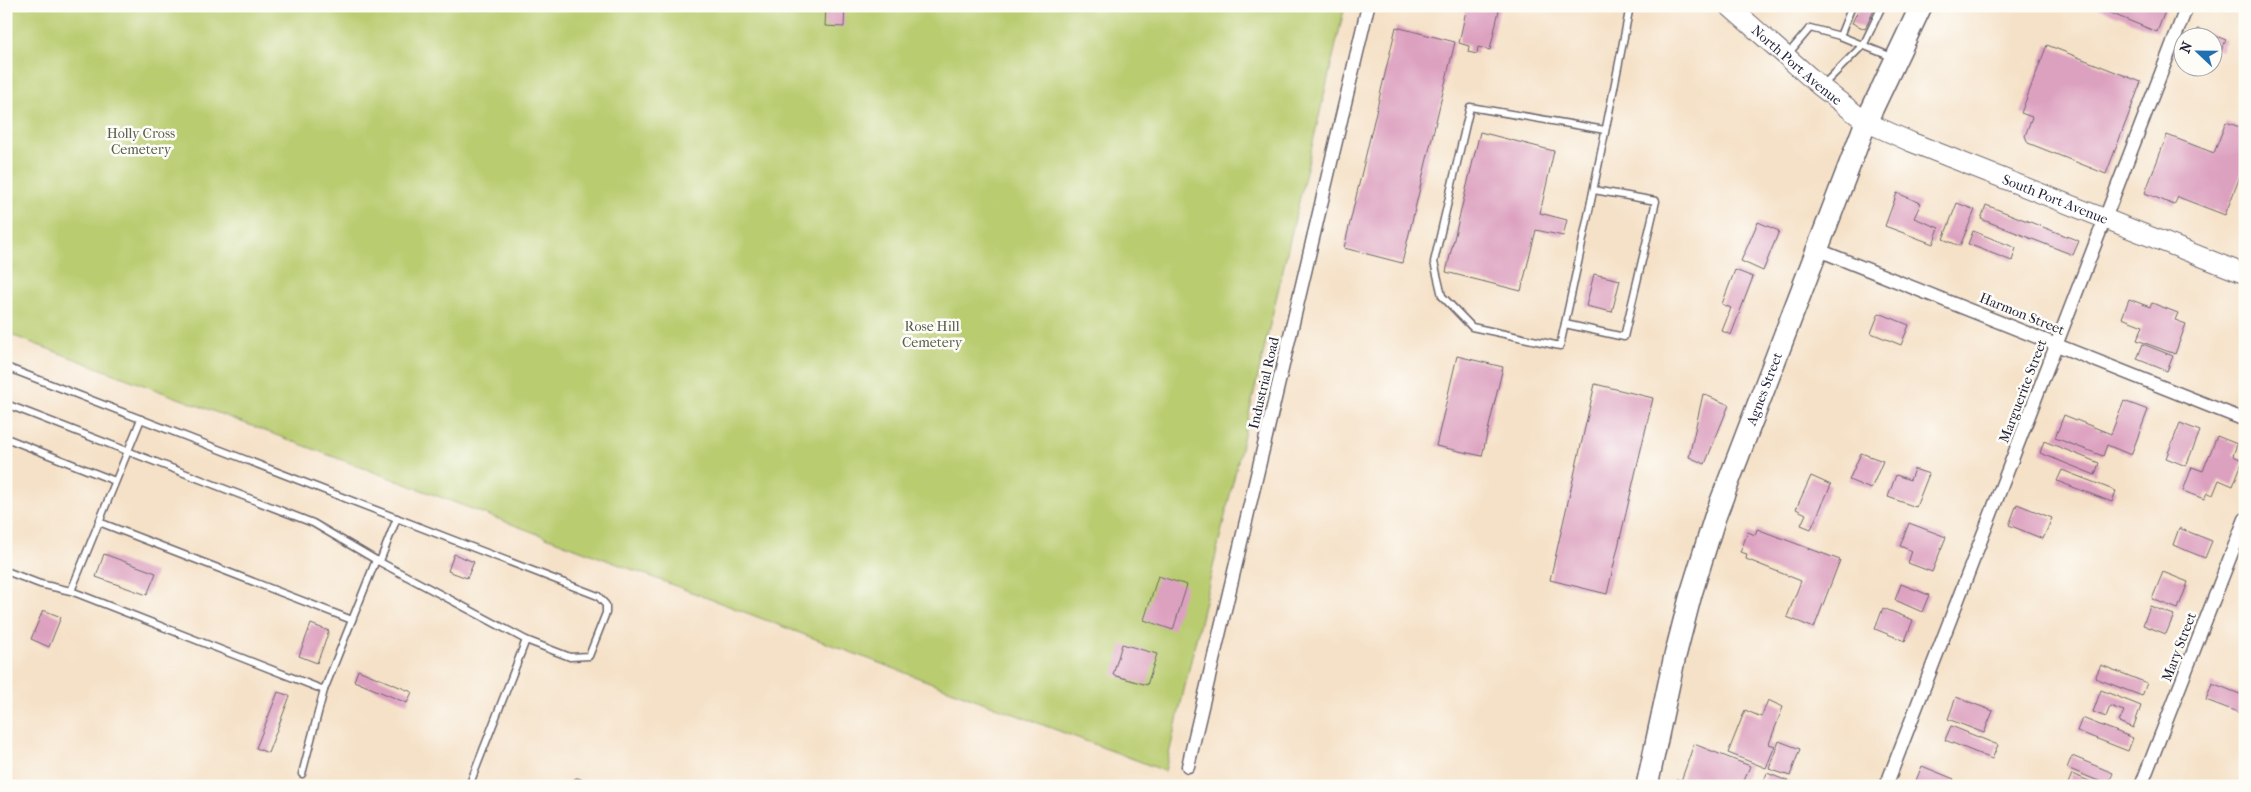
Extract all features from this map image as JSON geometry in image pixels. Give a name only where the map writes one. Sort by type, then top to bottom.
[{"type":"main road","name":"North Port Avenue","points":[[1729,6],[1821,87],[1866,122]]},
{"type":"main road","name":"Agnes Street","points":[[1647,786],[1674,660],[1716,517],[1816,249],[1866,122],[1896,58],[1913,9]]},
{"type":"main road","name":"South Port Avenue","points":[[1866,122],[1911,142],[2245,274]]},
{"type":"street","name":"Industrial Road","points":[[1188,766],[1368,6]]},
{"type":"street","name":"Marguerite Street","points":[[1886,786],[2187,6]]},
{"type":"street","name":"Harmon Street","points":[[1816,249],[2245,420]]},
{"type":"street","name":"Mary Street","points":[[2141,786],[2245,518]]},
{"type":"lane","points":[[1606,130],[1470,106],[1434,262],[1442,296],[1472,327],[1560,346],[1594,190],[1606,130],[1630,6]]},
{"type":"lane","points":[[1840,36],[1852,6]]},
{"type":"lane","points":[[1821,87],[1864,44],[1876,13],[1882,6]]},
{"type":"lane","points":[[1786,57],[1810,28],[1864,44],[1896,58]]},
{"type":"lane","points":[[1565,324],[1624,337],[1656,201],[1594,190]]},
{"type":"lane","points":[[6,367],[598,596],[606,605],[606,613],[589,656],[570,657],[557,654],[526,640],[313,523],[6,404]]},
{"type":"lane","points":[[72,592],[141,419]]},
{"type":"lane","points":[[6,438],[115,481]]},
{"type":"lane","points":[[302,774],[324,690],[352,620],[397,518]]},
{"type":"lane","points":[[99,522],[352,620]]},
{"type":"lane","points":[[6,571],[40,584],[72,592],[324,690]]},
{"type":"lane","points":[[469,786],[526,640]]},
{"type":"lane","points":[[576,786],[577,782],[588,786]]},
{"type":"green space","name":"Rose Hill Cemetery","points":[[6,6],[1345,6],[1165,771],[6,333]]},
{"type":"building","points":[[826,6],[845,6],[844,27],[825,26]]},
{"type":"building","points":[[1467,6],[1500,6],[1490,50],[1478,47],[1477,54],[1468,52],[1469,46],[1459,43]]},
{"type":"building","points":[[1860,6],[1876,6],[1865,29],[1852,23]]},
{"type":"building","points":[[2093,6],[2167,6],[2157,32]]},
{"type":"building","points":[[1396,27],[1455,42],[1402,263],[1344,248]]},
{"type":"building","points":[[2047,45],[2141,82],[2106,174],[2028,143],[2025,136],[2032,117],[2021,113]]},
{"type":"building","points":[[2226,122],[2245,129],[2245,164],[2225,215],[2178,197],[2174,205],[2145,193],[2167,135],[2214,153]]},
{"type":"building","points":[[1480,132],[1554,151],[1540,213],[1567,220],[1563,236],[1536,230],[1521,291],[1446,272]]},
{"type":"building","points":[[1897,193],[1921,203],[1914,218],[1939,228],[1933,244],[1885,226]]},
{"type":"building","points":[[1957,203],[1975,210],[1960,246],[1943,239]]},
{"type":"building","points":[[1986,205],[2079,241],[2073,255],[1981,219]]},
{"type":"building","points":[[1758,222],[1779,231],[1763,271],[1741,261]]},
{"type":"building","points":[[1973,231],[2016,248],[2012,261],[1968,244]]},
{"type":"building","points":[[1735,270],[1753,277],[1731,335],[1722,331],[1731,308],[1722,304]]},
{"type":"building","points":[[1594,274],[1620,280],[1612,312],[1586,306]]},
{"type":"building","points":[[2129,299],[2150,307],[2152,303],[2178,313],[2175,320],[2186,324],[2175,354],[2137,340],[2143,326],[2122,318]]},
{"type":"building","points":[[1879,313],[1909,325],[1901,345],[1871,333]]},
{"type":"building","points":[[2143,344],[2173,356],[2167,371],[2137,359]]},
{"type":"building","points":[[1457,356],[1503,367],[1482,456],[1436,446]]},
{"type":"building","points":[[1595,384],[1653,398],[1607,594],[1550,580]]},
{"type":"building","points":[[1703,394],[1729,405],[1705,464],[1689,457]]},
{"type":"building","points":[[2124,401],[2148,410],[2131,455],[2107,445],[2103,456],[2055,438],[2064,415],[2111,434]]},
{"type":"building","points":[[2180,423],[2200,431],[2186,466],[2166,458]]},
{"type":"building","points":[[2217,436],[2237,444],[2233,456],[2243,460],[2233,486],[2219,480],[2213,495],[2207,493],[2204,499],[2183,491],[2192,467],[2203,471]]},
{"type":"building","points":[[2044,441],[2099,463],[2095,475],[2040,453]]},
{"type":"building","points":[[1861,453],[1883,461],[1871,489],[1849,480]]},
{"type":"building","points":[[1914,469],[1929,474],[1916,507],[1888,497],[1896,475],[1910,480]]},
{"type":"building","points":[[2062,470],[2116,491],[2112,502],[2057,481]]},
{"type":"building","points":[[1811,476],[1831,485],[1811,529],[1801,525],[1806,514],[1796,509]]},
{"type":"building","points":[[2017,504],[2052,518],[2043,539],[2009,525]]},
{"type":"building","points":[[1909,523],[1946,537],[1932,572],[1908,563],[1912,551],[1900,546]]},
{"type":"building","points":[[2179,528],[2212,541],[2205,558],[2173,545]]},
{"type":"building","points":[[1757,529],[1840,560],[1814,628],[1787,617],[1801,581],[1746,559],[1747,554],[1740,552],[1748,532],[1755,535]]},
{"type":"building","points":[[104,554],[156,573],[147,595],[96,577]]},
{"type":"building","points":[[454,554],[474,562],[467,578],[448,571]]},
{"type":"building","points":[[2163,572],[2188,582],[2178,609],[2152,599]]},
{"type":"building","points":[[1158,576],[1187,585],[1173,630],[1144,620]]},
{"type":"building","points":[[1901,584],[1929,595],[1922,612],[1895,600]]},
{"type":"building","points":[[2150,606],[2174,615],[2166,634],[2143,625]]},
{"type":"building","points":[[1883,608],[1913,620],[1905,641],[1875,629]]},
{"type":"building","points":[[43,610],[61,617],[49,647],[31,639]]},
{"type":"building","points":[[311,624],[329,631],[317,663],[299,656]]},
{"type":"building","points":[[1122,644],[1157,654],[1147,685],[1113,675]]},
{"type":"building","points":[[2101,665],[2147,683],[2142,696],[2095,678]]},
{"type":"building","points":[[358,670],[412,692],[407,703],[354,681]]},
{"type":"building","points":[[2212,683],[2245,696],[2240,713],[2206,700]]},
{"type":"building","points":[[2101,690],[2141,706],[2133,728],[2119,722],[2124,711],[2110,706],[2106,717],[2093,712]]},
{"type":"building","points":[[278,692],[290,696],[268,753],[256,748]]},
{"type":"building","points":[[1956,697],[1993,711],[1984,733],[1948,719]]},
{"type":"building","points":[[1768,700],[1783,707],[1769,744],[1775,746],[1766,768],[1728,753],[1745,710],[1761,717]]},
{"type":"building","points":[[2082,718],[2133,738],[2128,751],[2077,731]]},
{"type":"building","points":[[1951,726],[1998,745],[1992,759],[1945,740]]},
{"type":"building","points":[[1779,741],[1800,749],[1790,776],[1769,769]]},
{"type":"building","points":[[1694,744],[1750,766],[1742,786],[1676,786],[1678,779],[1681,781]]},
{"type":"building","points":[[2072,756],[2113,773],[2108,785],[2067,768]]},
{"type":"building","points":[[1922,766],[1954,779],[1951,786],[1914,785]]},
{"type":"building","points":[[1767,773],[1795,784],[1795,786],[1762,786]]},
{"type":"building","points":[[2072,774],[2101,786],[2067,786]]},
{"type":"park label","name":"Holly Cross Cemetery","points":[[141,142]]}]
